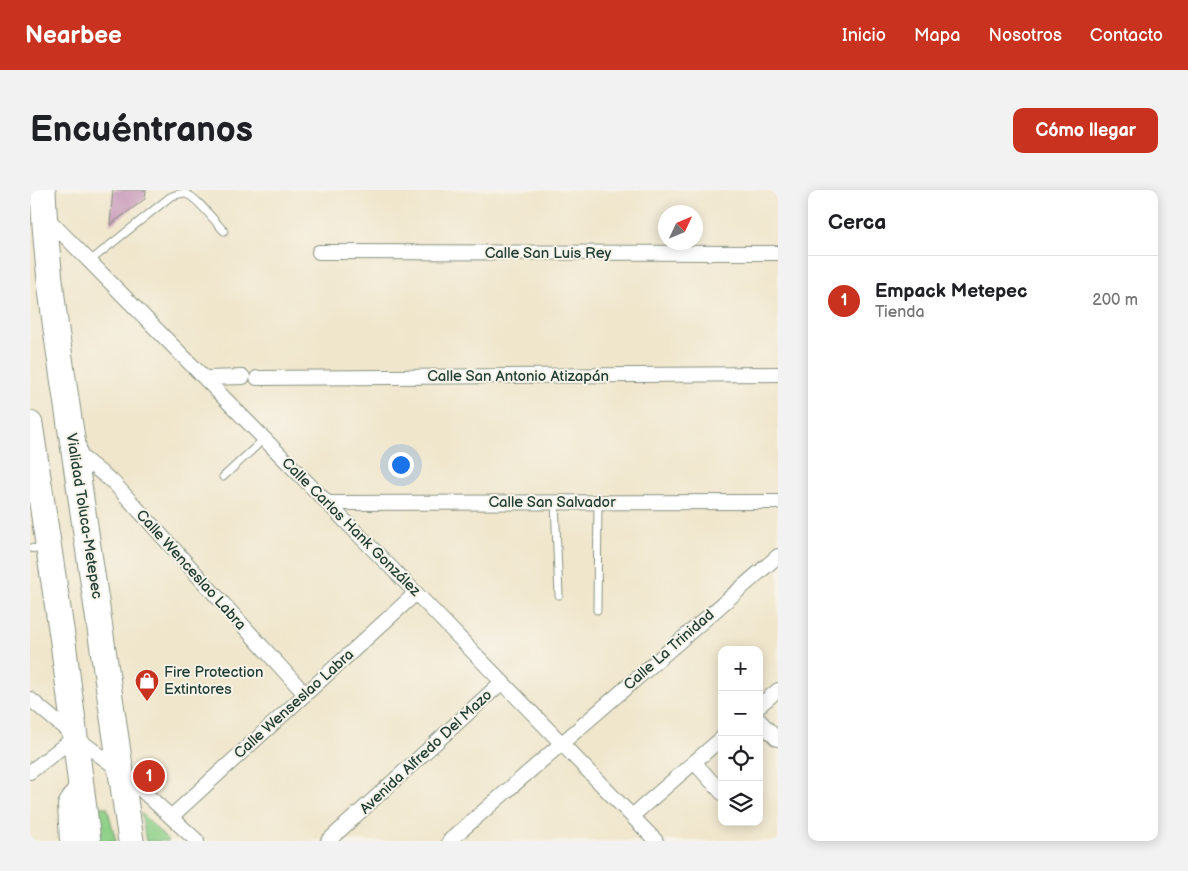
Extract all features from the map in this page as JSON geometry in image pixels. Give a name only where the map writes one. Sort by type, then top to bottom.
[{"type":"highway","name":"Vialidad Toluca-Metepec","points":[[43,190],[44,215],[65,401],[74,451],[130,841]]},
{"type":"highway","points":[[30,431],[40,550],[75,737],[88,841]]},
{"type":"main road","points":[[70,841],[68,805],[81,783]]},
{"type":"street","name":"Calle Carlos Hank González","points":[[44,215],[206,378],[656,841]]},
{"type":"street","name":"Calle San Luis Rey","points":[[318,252],[778,253]]},
{"type":"street","name":"Calle San Antonio Atizapán","points":[[206,378],[778,374]]},
{"type":"street","name":"Calle Wenceslao Labra","points":[[74,451],[114,483],[305,694]]},
{"type":"street","name":"Calle San Salvador","points":[[327,503],[778,502]]},
{"type":"street","name":"Calle La Trinidad","points":[[449,841],[778,556]]},
{"type":"street","name":"Calle Wenseslao Labra","points":[[172,816],[416,593]]},
{"type":"street","name":"Avenida Alfredo Del Mazo","points":[[328,841],[502,682]]},
{"type":"street","points":[[763,703],[778,690]]},
{"type":"street","points":[[30,699],[75,737],[121,771],[197,841]]},
{"type":"street","points":[[763,724],[778,739]]},
{"type":"street","points":[[30,772],[75,737]]},
{"type":"street","points":[[632,816],[718,741]]},
{"type":"street","points":[[694,762],[718,789]]},
{"type":"lane","points":[[90,262],[170,197],[179,194],[186,193],[194,198],[224,231]]},
{"type":"lane","points":[[223,477],[264,438]]},
{"type":"lane","points":[[598,501],[598,610]]},
{"type":"lane","points":[[555,502],[559,595]]},
{"type":"green space","points":[[98,807],[107,807],[116,841],[97,841],[95,817]]},
{"type":"green space","points":[[141,813],[169,841],[146,841]]},
{"type":"building","points":[[113,190],[146,190],[145,199],[110,225]]},
{"type":"place","name":"Fire Protection Extintores","points":[[147,702]]},
{"type":"place","name":"Empack Metepec","points":[[149,776]]}]
